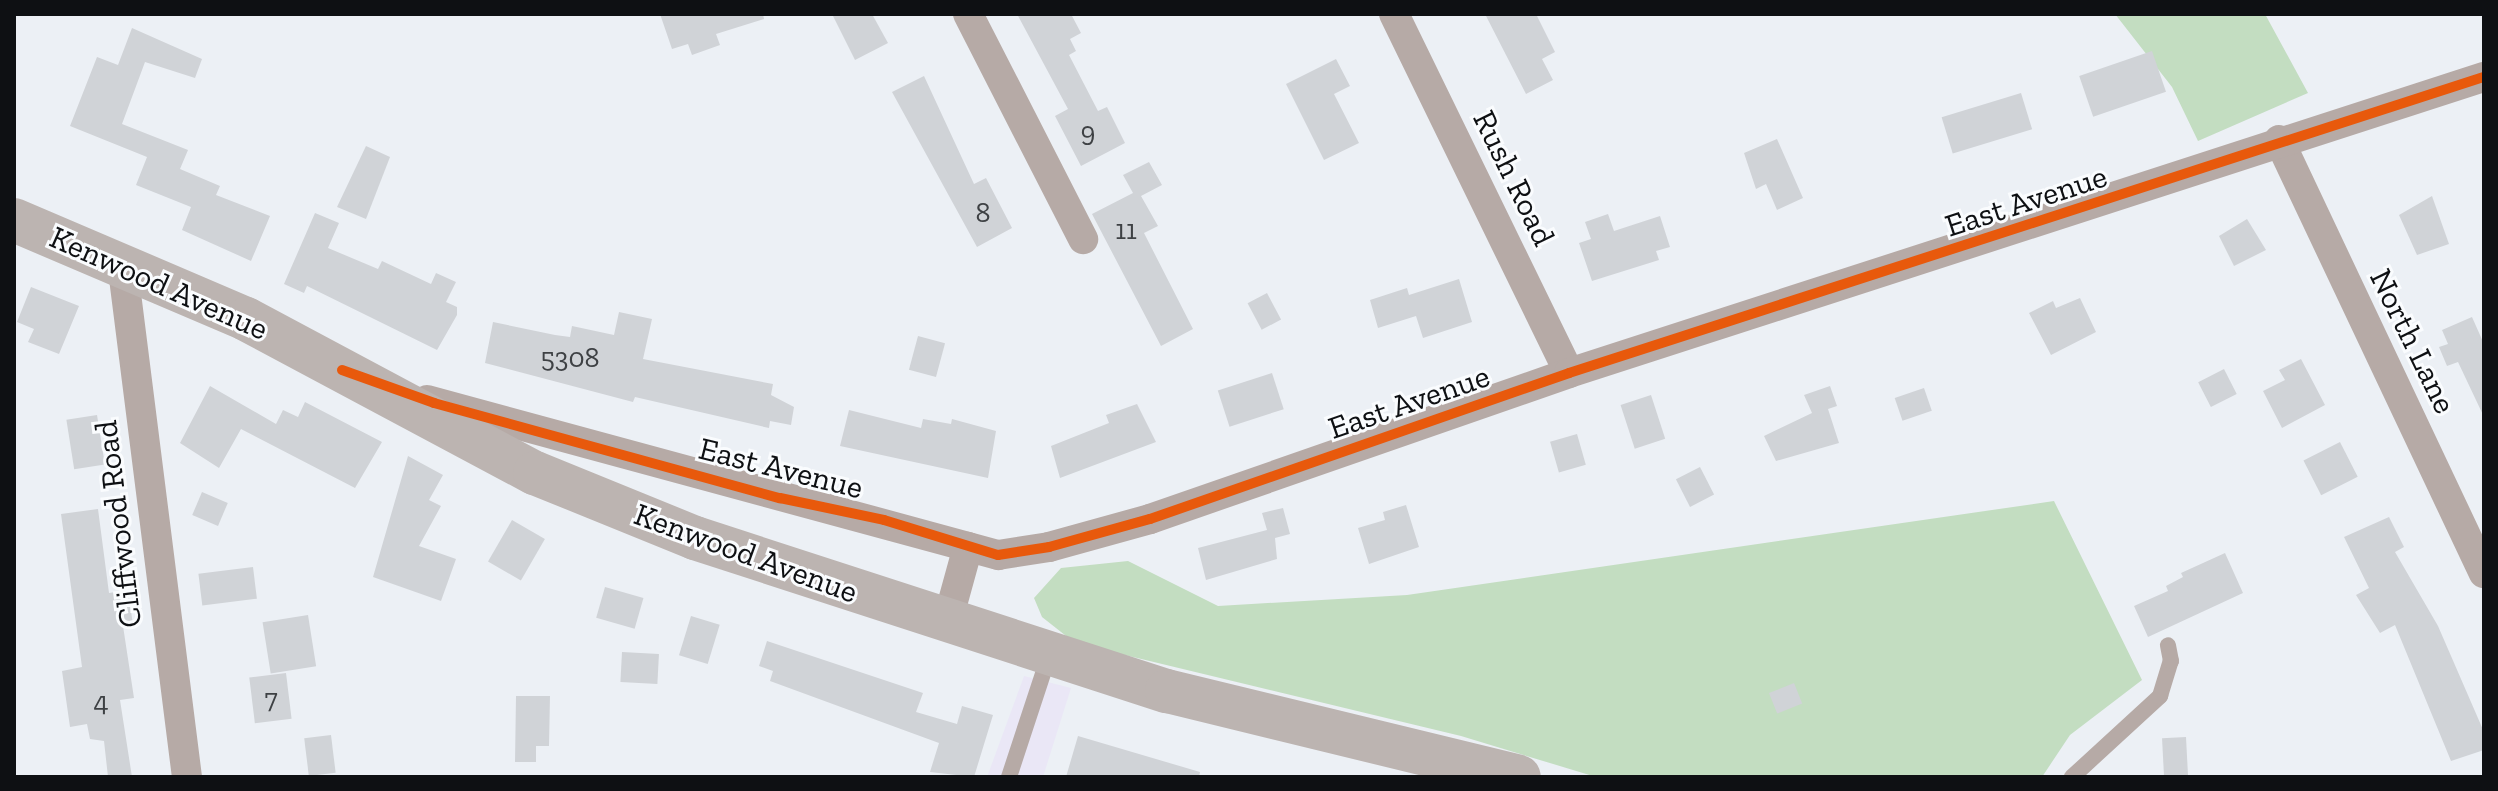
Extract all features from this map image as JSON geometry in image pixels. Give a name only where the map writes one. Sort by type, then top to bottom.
[{"type":"main road","name":"Kenwood Avenue","points":[[14,220],[122,262],[342,370],[535,473],[771,566],[1167,691],[1519,777]]},
{"type":"street","points":[[968,14],[1083,239]]},
{"type":"street","name":"Rush Road","points":[[1394,14],[1569,373]]},
{"type":"street","name":"East Avenue","points":[[342,370],[434,403],[780,498],[884,520],[998,555],[1036,549],[1150,519],[1569,373],[2098,206],[2279,140],[2484,77]]},
{"type":"street","name":"North Lane","points":[[2279,140],[2484,573]]},
{"type":"street","name":"Cliffwood Road","points":[[122,262],[187,777]]},
{"type":"street","points":[[947,623],[968,547]]},
{"type":"lane","points":[[2072,777],[2160,696],[2171,661],[2168,645]]},
{"type":"lane","points":[[1009,777],[1049,655]]},
{"type":"shaded area","points":[[1024,676],[1071,688],[1043,777],[987,777]]},
{"type":"green space","points":[[2115,14],[2265,14],[2308,93],[2198,141],[2172,87]]},
{"type":"green space","points":[[2054,501],[2142,680],[2070,735],[2042,777],[1596,777],[1461,736],[1075,643],[1042,617],[1034,598],[1061,568],[1128,561],[1218,606],[1407,595]]},
{"type":"building","points":[[660,14],[763,14],[764,19],[716,34],[720,45],[692,55],[688,44],[672,49]]},
{"type":"building","points":[[832,14],[872,14],[888,43],[855,60]]},
{"type":"building","points":[[1017,14],[1071,14],[1081,33],[1070,39],[1076,51],[1069,55],[1098,111],[1107,107],[1125,143],[1081,166],[1055,116],[1068,109]]},
{"type":"building","points":[[1485,14],[1536,14],[1555,52],[1542,59],[1553,80],[1526,94]]},
{"type":"building","points":[[132,28],[202,59],[195,78],[145,62],[122,124],[188,150],[180,169],[220,186],[216,195],[270,216],[251,261],[182,230],[191,207],[136,185],[147,157],[70,126],[97,57],[118,65]]},
{"type":"building","points":[[2152,51],[2166,92],[2093,117],[2079,76]]},
{"type":"building","points":[[1336,59],[1350,86],[1334,94],[1359,143],[1324,160],[1286,84]]},
{"type":"building","points":[[924,76],[974,184],[986,178],[1012,228],[977,247],[892,92]]},
{"type":"building","points":[[2021,93],[2032,129],[1953,154],[1942,117]]},
{"type":"building","points":[[1777,139],[1803,198],[1777,210],[1766,184],[1756,189],[1744,153]]},
{"type":"building","points":[[366,146],[390,157],[366,219],[337,207]]},
{"type":"building","points":[[1149,162],[1162,185],[1141,196],[1158,226],[1144,233],[1193,329],[1161,346],[1092,214],[1133,193],[1123,175]]},
{"type":"building","points":[[2432,196],[2449,244],[2417,255],[2399,215]]},
{"type":"building","points":[[315,213],[339,223],[328,248],[378,269],[382,261],[431,284],[436,273],[456,282],[446,302],[457,307],[457,315],[437,350],[307,286],[304,293],[284,284]]},
{"type":"building","points":[[1608,214],[1614,231],[1660,216],[1670,247],[1656,251],[1659,260],[1592,281],[1579,243],[1591,239],[1585,222]]},
{"type":"building","points":[[2247,219],[2266,250],[2234,266],[2219,236]]},
{"type":"building","points":[[1459,279],[1472,322],[1423,338],[1416,316],[1378,328],[1370,300],[1407,288],[1409,295]]},
{"type":"building","points":[[31,287],[79,306],[59,354],[28,342],[34,329],[17,322]]},
{"type":"building","points":[[1267,293],[1281,319],[1262,330],[1248,303]]},
{"type":"building","points":[[2080,298],[2096,332],[2051,355],[2029,313],[2053,301],[2056,308]]},
{"type":"building","points":[[619,312],[652,319],[643,359],[773,384],[771,395],[794,407],[791,425],[770,421],[769,428],[635,397],[633,402],[485,363],[493,322],[570,337],[572,326],[614,335]]},
{"type":"building","points":[[2472,317],[2484,344],[2484,417],[2458,362],[2447,366],[2439,347],[2448,344],[2442,330]]},
{"type":"building","points":[[918,336],[945,343],[936,377],[909,370]]},
{"type":"building","points":[[2301,359],[2325,405],[2282,428],[2263,391],[2285,380],[2279,370]]},
{"type":"building","points":[[2224,369],[2237,394],[2211,407],[2198,382]]},
{"type":"building","points":[[1272,373],[1284,409],[1230,427],[1218,391]]},
{"type":"building","points":[[210,386],[276,424],[283,410],[298,417],[305,402],[382,442],[355,488],[241,429],[219,468],[180,443]]},
{"type":"building","points":[[1830,386],[1837,406],[1828,409],[1839,443],[1776,461],[1764,436],[1812,413],[1804,395]]},
{"type":"building","points":[[1924,388],[1932,411],[1903,421],[1895,398]]},
{"type":"building","points":[[1651,395],[1665,439],[1635,449],[1621,405]]},
{"type":"building","points":[[1137,404],[1156,442],[1060,478],[1051,446],[1109,423],[1106,415]]},
{"type":"building","points":[[849,410],[921,428],[923,419],[951,424],[952,419],[996,431],[988,478],[840,446]]},
{"type":"building","points":[[97,415],[105,464],[74,469],[66,420]]},
{"type":"building","points":[[1577,434],[1586,465],[1559,472],[1550,442]]},
{"type":"building","points":[[2340,442],[2358,477],[2321,495],[2303,461]]},
{"type":"building","points":[[408,456],[443,475],[429,500],[441,506],[419,546],[456,559],[441,601],[373,577]]},
{"type":"building","points":[[1700,467],[1714,495],[1690,507],[1676,479]]},
{"type":"building","points":[[202,492],[228,503],[218,526],[192,515]]},
{"type":"building","points":[[1406,505],[1419,547],[1369,564],[1358,528],[1385,520],[1383,512]]},
{"type":"building","points":[[1283,508],[1290,534],[1275,538],[1277,559],[1206,580],[1198,548],[1267,530],[1262,513]]},
{"type":"building","points":[[98,509],[109,593],[128,590],[133,625],[123,626],[134,698],[120,700],[132,777],[108,777],[104,741],[90,739],[87,724],[70,727],[62,671],[82,667],[61,514]]},
{"type":"building","points":[[2389,517],[2404,547],[2395,552],[2438,626],[2484,732],[2484,750],[2451,761],[2395,625],[2380,633],[2356,595],[2369,588],[2344,537]]},
{"type":"building","points":[[512,520],[545,539],[521,581],[488,562]]},
{"type":"building","points":[[2225,553],[2243,593],[2148,637],[2134,606],[2168,591],[2166,586],[2183,577],[2181,573]]},
{"type":"building","points":[[253,567],[257,599],[202,605],[198,574]]},
{"type":"building","points":[[605,587],[643,598],[635,629],[596,618]]},
{"type":"building","points":[[308,615],[316,666],[271,674],[263,622]]},
{"type":"building","points":[[691,616],[720,625],[708,664],[679,655]]},
{"type":"building","points":[[767,641],[923,693],[916,712],[957,724],[962,706],[993,715],[974,777],[930,772],[939,743],[770,681],[773,671],[759,666]]},
{"type":"building","points":[[622,652],[659,654],[657,684],[620,682]]},
{"type":"building","points":[[286,673],[292,719],[255,723],[249,678]]},
{"type":"building","points":[[1794,683],[1802,703],[1777,714],[1769,693]]},
{"type":"building","points":[[516,696],[550,696],[549,746],[536,746],[536,762],[515,762]]},
{"type":"building","points":[[331,735],[336,773],[309,776],[304,738]]},
{"type":"building","points":[[1078,736],[1200,772],[1199,777],[1066,777]]},
{"type":"building","points":[[2186,737],[2188,777],[2164,777],[2162,738]]},
{"type":"cycle path","points":[[342,370],[434,403],[780,498],[884,520],[998,555],[1049,547],[1150,519],[1569,373],[2484,77]]}]
